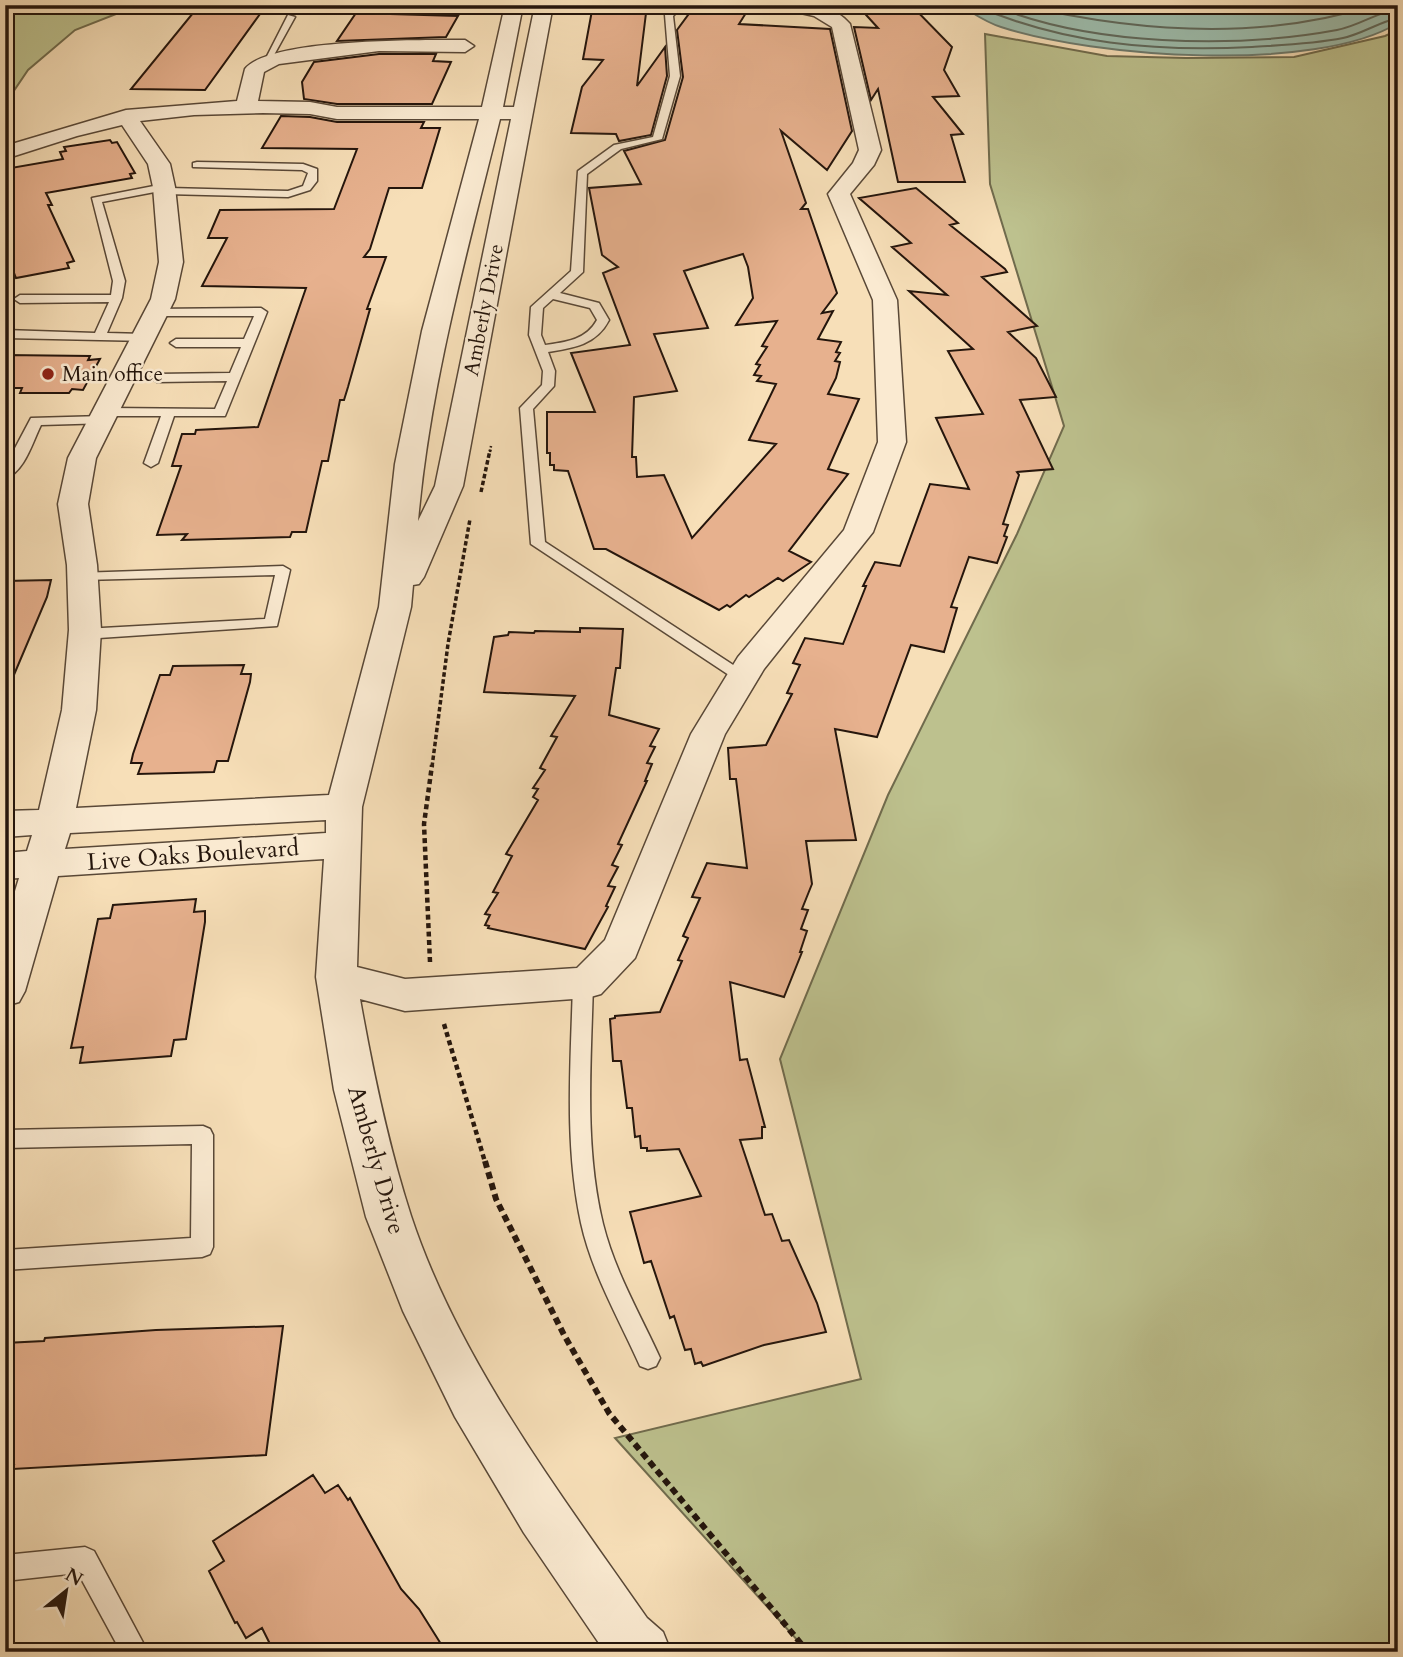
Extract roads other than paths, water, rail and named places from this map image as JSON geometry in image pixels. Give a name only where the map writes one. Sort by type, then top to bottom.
[{"type":"street","name":"Amberly Drive","points":[[514,5],[492,108],[435,331],[409,464],[395,607],[344,826],[336,977],[355,1090],[386,1205],[427,1311],[473,1400],[543,1514],[628,1637],[643,1652]]},
{"type":"street","name":"Amberly Drive","points":[[395,607],[449,486],[544,5]]},
{"type":"street","points":[[336,977],[405,995],[586,983],[621,948],[708,734],[741,678],[858,532],[892,442],[885,300],[839,194],[863,165],[870,150],[841,24],[820,12],[789,5]]},
{"type":"street","points":[[246,107],[256,69],[265,62],[379,45],[466,46]]},
{"type":"street","points":[[5,153],[74,129],[126,116],[170,109],[320,108],[337,113],[524,107]]},
{"type":"street","points":[[5,991],[24,866],[55,821],[79,710],[84,634],[83,576],[73,504],[82,458],[106,416],[163,299],[171,261],[159,164],[126,116]]},
{"type":"street","name":"Live Oaks Boulevard","points":[[5,824],[55,821],[344,826]]},
{"type":"street","name":"Live Oaks Boulevard","points":[[24,866],[344,826]]},
{"type":"lane","points":[[680,5],[669,15],[674,76],[657,139],[618,148],[582,173],[577,272],[537,307],[535,335],[550,371],[548,386],[526,408],[538,544],[741,678]]},
{"type":"lane","points":[[265,62],[291,17]]},
{"type":"lane","points":[[99,337],[116,298],[118,281],[96,200],[164,189],[300,193],[308,188],[313,180],[313,171],[303,167],[197,165]]},
{"type":"lane","points":[[542,349],[592,337],[599,332],[603,320],[595,306],[552,295]]},
{"type":"lane","points":[[20,299],[116,298]]},
{"type":"lane","points":[[5,475],[16,464],[36,421],[169,412],[220,413],[261,312],[157,312]]},
{"type":"lane","points":[[5,334],[144,338]]},
{"type":"lane","points":[[176,343],[248,344]]},
{"type":"lane","points":[[156,377],[234,377]]},
{"type":"lane","points":[[151,463],[169,412]]},
{"type":"lane","points":[[83,576],[283,570],[272,623],[84,634]]},
{"type":"lane","points":[[583,983],[581,1081],[584,1177],[601,1254],[648,1358]]},
{"type":"lane","points":[[5,1139],[203,1135],[202,1247],[5,1259]]},
{"type":"lane","points":[[5,1568],[85,1560],[135,1652]]},
{"type":"water","points":[[959,5],[1398,5],[1398,23],[1361,39],[1314,49],[1260,55],[1203,55],[1145,52],[1041,38],[996,25]]},
{"type":"place","name":"Main office","points":[[48,374]]}]
